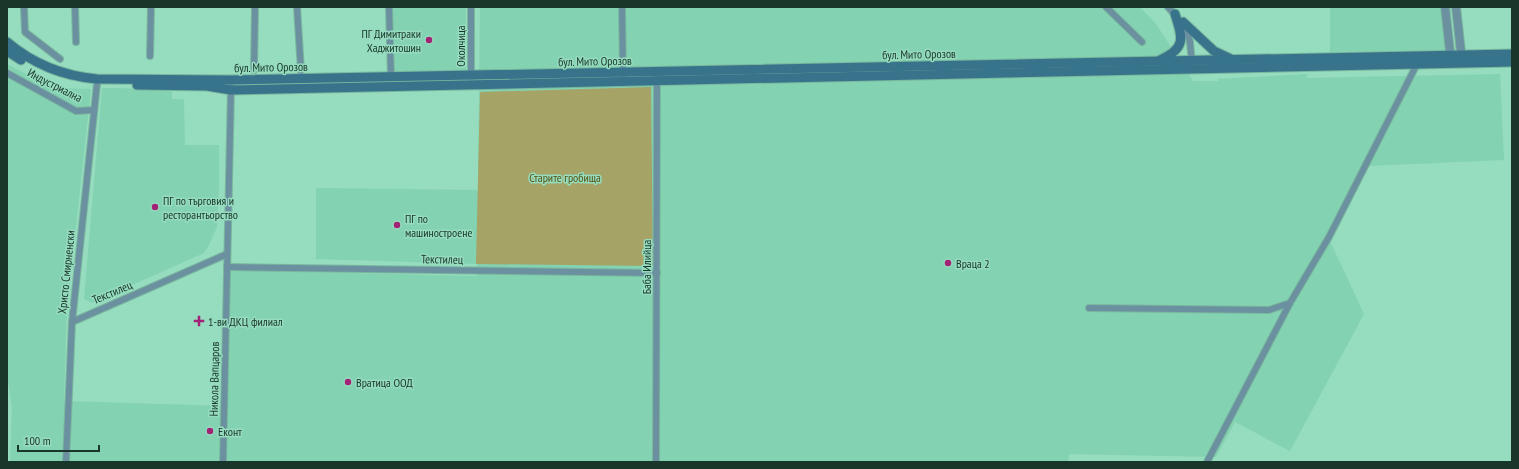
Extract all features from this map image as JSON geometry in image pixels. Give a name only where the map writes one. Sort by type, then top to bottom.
[{"type":"main road","points":[[1155,62],[1174,51],[1180,43],[1180,31],[1175,14]]},
{"type":"main road","points":[[1183,22],[1214,51],[1234,60]]},
{"type":"main road","name":"бул. Мито Орозов","points":[[7,42],[24,56],[38,63],[78,77],[98,79],[231,80],[1155,62],[1192,65]]},
{"type":"main road","name":"бул. Мито Орозов","points":[[7,51],[34,68],[54,76],[77,82],[97,84],[206,86],[231,90],[623,82],[1192,65]]},
{"type":"main road","points":[[1462,59],[1512,54]]},
{"type":"main road","points":[[1192,65],[1417,64],[1451,59]]},
{"type":"main road","points":[[1192,65],[1234,60],[1462,59],[1512,62]]},
{"type":"street","points":[[24,7],[25,32],[60,59]]},
{"type":"street","points":[[75,7],[76,42]]},
{"type":"street","points":[[150,56],[151,7]]},
{"type":"street","points":[[254,70],[255,7]]},
{"type":"street","points":[[297,7],[301,71]]},
{"type":"street","points":[[389,7],[390,77]]},
{"type":"street","name":"Околчица","points":[[471,7],[471,85]]},
{"type":"street","points":[[622,7],[623,82]]},
{"type":"street","points":[[1106,7],[1142,42]]},
{"type":"street","points":[[1168,7],[1183,22],[1189,37],[1192,65]]},
{"type":"street","points":[[1445,7],[1451,59]]},
{"type":"street","points":[[1456,7],[1462,59]]},
{"type":"street","points":[[1207,462],[1290,303],[1329,237],[1417,64]]},
{"type":"street","name":"Баба Илийца","points":[[656,462],[657,71]]},
{"type":"street","name":"Индустриална","points":[[7,73],[76,111],[94,110]]},
{"type":"street","name":"Никола Вапцаров","points":[[223,462],[231,80]]},
{"type":"street","name":"Христо Смирненски","points":[[66,462],[72,322],[97,84]]},
{"type":"street","name":"Текстилец","points":[[72,322],[227,254]]},
{"type":"street","name":"Текстилец","points":[[227,267],[657,273]]},
{"type":"street","points":[[1089,308],[1269,310],[1290,303]]},
{"type":"shaded area","name":"ПГ Димитраки Хаджитошин","points":[[392,7],[466,7],[466,73],[393,74]]},
{"type":"shaded area","points":[[480,7],[1140,7],[1156,24],[1193,81],[1219,81],[1217,79],[1308,74],[1306,78],[1500,74],[1504,160],[1368,166],[1330,241],[1364,314],[1290,451],[1235,422],[1216,457],[1069,454],[1068,462],[10,462],[12,409],[7,374],[7,64],[53,88],[91,89],[67,309],[64,401],[224,406],[227,270],[477,276],[477,264],[316,259],[316,188],[478,190]]},
{"type":"shaded area","points":[[1330,7],[1440,7],[1445,50],[1330,52]]},
{"type":"shaded area","name":"ПГ по търговия и ресторантьорство","points":[[102,88],[172,89],[172,99],[184,99],[185,145],[219,145],[219,187],[217,227],[204,253],[92,303],[84,299]]},
{"type":"green space","name":"Старите гробища","points":[[651,87],[653,266],[476,264],[480,92]]},
{"type":"place","name":"ПГ Димитраки Хаджитошин","points":[[429,40]]},
{"type":"place","name":"ПГ по търговия и ресторантьорство","points":[[155,207]]},
{"type":"place","name":"ПГ по машиностроене","points":[[397,225]]},
{"type":"place","name":"Враца 2","points":[[948,263]]},
{"type":"place","name":"1-ви ДКЦ филиал","points":[[199,321]]},
{"type":"place","name":"Вратица ООД","points":[[348,382]]},
{"type":"place","name":"Еконт","points":[[210,431]]}]
